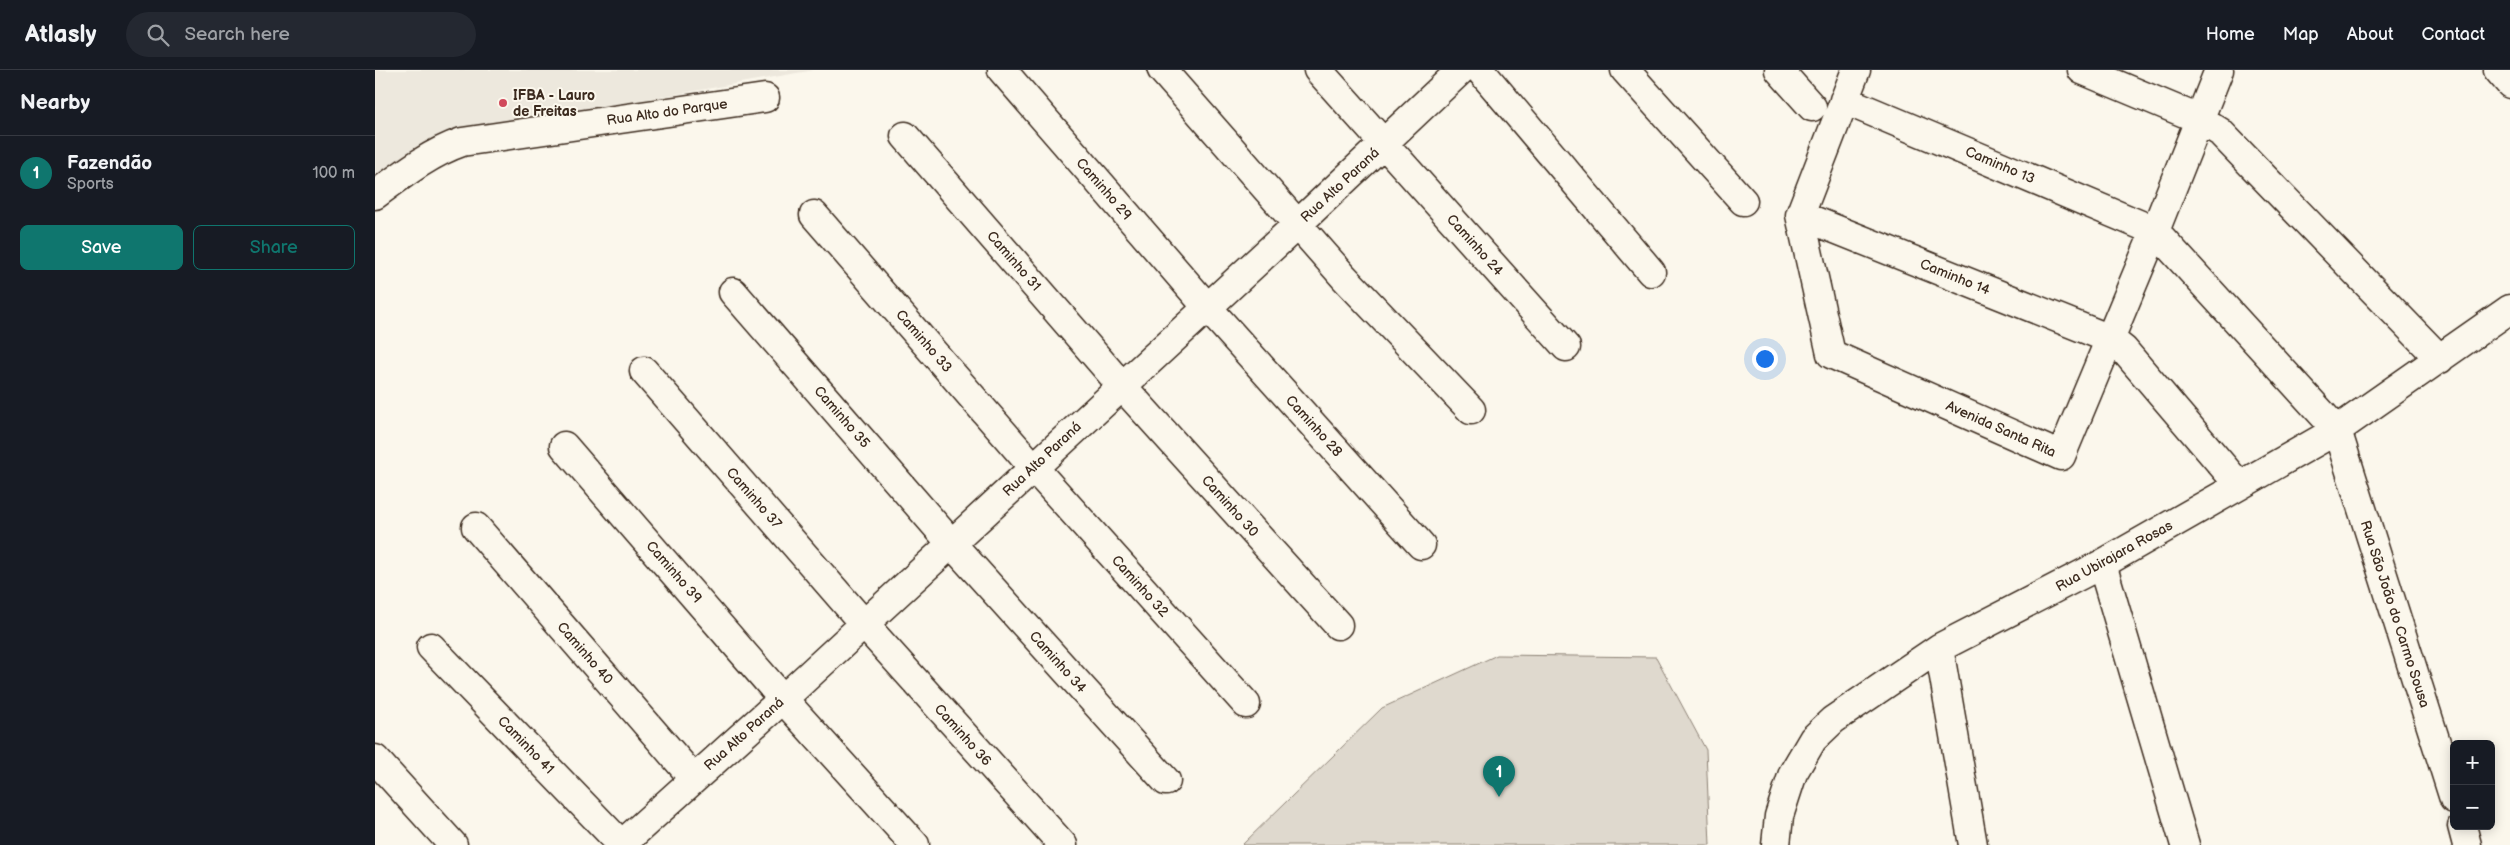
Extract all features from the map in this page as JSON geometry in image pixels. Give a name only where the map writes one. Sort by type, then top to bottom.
[{"type":"street","name":"Caminho 29","points":[[1001,70],[1207,307]]},
{"type":"street","points":[[1162,70],[1299,223],[1344,277],[1471,410]]},
{"type":"street","name":"Caminho 24","points":[[1318,70],[1566,346]]},
{"type":"street","name":"Rua Alto Paraná","points":[[621,845],[783,699],[1299,223],[1461,70]]},
{"type":"street","points":[[1480,70],[1651,272]]},
{"type":"street","points":[[1625,70],[1743,201]]},
{"type":"street","points":[[1779,70],[1813,108]]},
{"type":"street","points":[[1800,215],[1855,70]]},
{"type":"street","points":[[2082,70],[2199,119],[2220,132],[2440,359]]},
{"type":"street","name":"Avenida Santa Rita","points":[[1800,215],[1831,354],[2061,456],[2219,70]]},
{"type":"street","points":[[2497,70],[2510,84]]},
{"type":"street","name":"Rua Alto do Parque","points":[[375,196],[423,161],[444,148],[462,142],[765,98]]},
{"type":"street","name":"Caminho 13","points":[[1844,100],[2155,230]]},
{"type":"street","name":"Caminho 31","points":[[905,136],[1122,386]]},
{"type":"street","name":"Caminho 33","points":[[814,215],[1033,467]]},
{"type":"street","name":"Caminho 14","points":[[1800,215],[2110,339],[2124,350],[2239,486]]},
{"type":"street","points":[[2155,230],[2337,430]]},
{"type":"street","name":"Caminho 35","points":[[733,292],[951,542]]},
{"type":"street","name":"Caminho 28","points":[[1207,307],[1421,545]]},
{"type":"street","name":"Rua Ubirajara Rosas","points":[[1776,845],[1779,816],[1793,773],[1813,739],[1833,720],[1939,648],[2102,564],[2337,430],[2510,309]]},
{"type":"street","name":"Caminho 37","points":[[644,371],[864,624]]},
{"type":"street","name":"Caminho 30","points":[[1122,386],[1338,626]]},
{"type":"street","name":"Rua São João do Carmo Sousa","points":[[2337,430],[2450,786]]},
{"type":"street","name":"Caminho 39","points":[[564,446],[783,699],[915,845]]},
{"type":"street","name":"Caminho 32","points":[[1033,467],[1246,704]]},
{"type":"street","name":"Caminho 40","points":[[476,528],[694,779]]},
{"type":"street","name":"Caminho 34","points":[[951,542],[1166,781]]},
{"type":"street","points":[[2102,564],[2185,845]]},
{"type":"street","name":"Caminho 36","points":[[864,624],[1063,845]]},
{"type":"street","name":"Caminho 41","points":[[431,646],[621,845]]},
{"type":"street","points":[[1939,648],[1973,845]]},
{"type":"street","points":[[375,759],[453,845]]},
{"type":"street","points":[[2463,830],[2467,845]]},
{"type":"shaded area","name":"IFBA - Lauro de Freitas","points":[[375,70],[814,70],[446,135],[375,185]]},
{"type":"shaded area","points":[[1497,655],[1656,657],[1706,750],[1710,845],[1242,845],[1382,708]]},
{"type":"place","name":"IFBA - Lauro de Freitas","points":[[503,103]]},
{"type":"place","name":"Fazendão","points":[[1499,797]]}]
